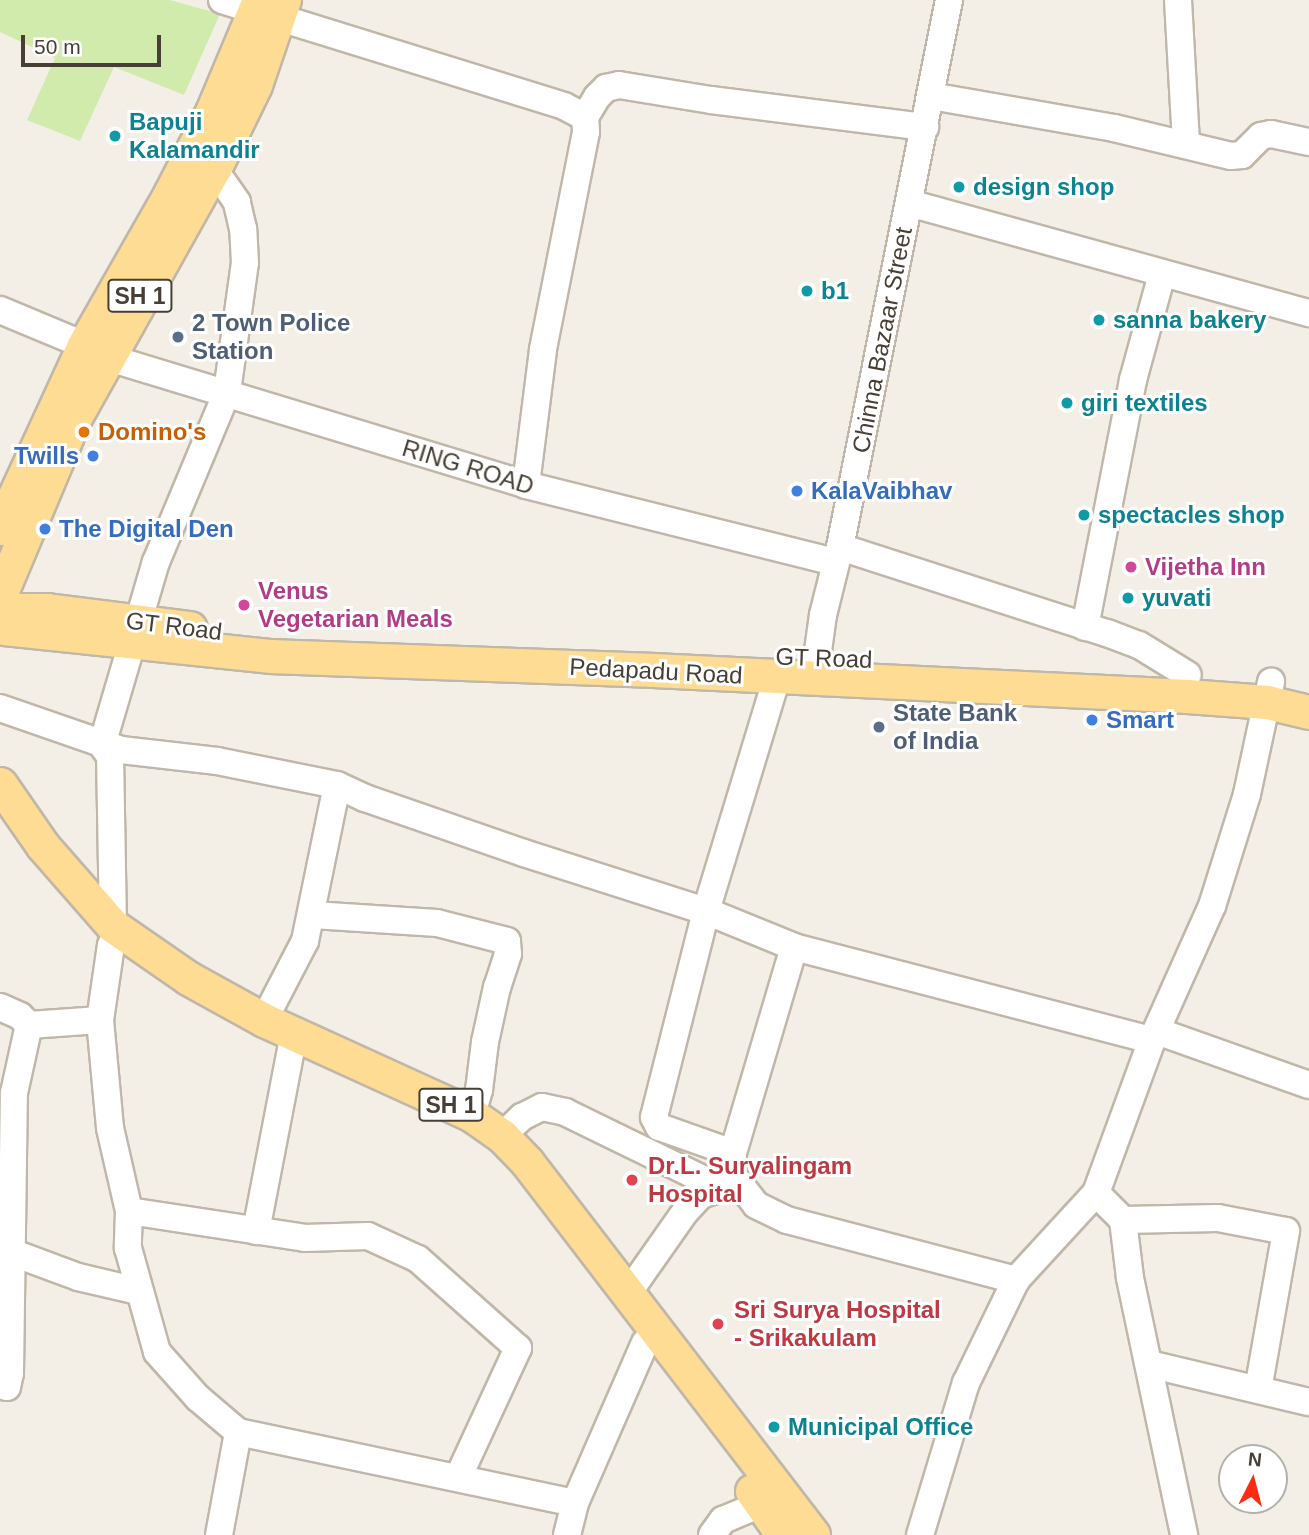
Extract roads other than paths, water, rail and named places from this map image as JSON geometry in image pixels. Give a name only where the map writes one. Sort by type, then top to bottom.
[{"type":"main road","name":"SH 1","points":[[2,614],[74,419],[95,351],[214,169],[255,85],[270,6]]},
{"type":"main road","name":"SH 1","points":[[0,528],[95,351],[182,170],[270,6]]},
{"type":"main road","name":"Pedapadu Road","points":[[2,614],[137,632],[272,656],[653,670],[777,678],[820,669],[965,684],[1269,692],[1309,712]]},
{"type":"main road","name":"GT Road","points":[[137,632],[214,632],[820,669],[1188,675],[1269,692],[1309,690]]},
{"type":"main road","name":"SH 1","points":[[0,784],[43,846],[112,936],[158,981],[472,1115],[502,1136],[527,1161],[813,1535]]},
{"type":"main road","name":"SH 1","points":[[0,817],[80,915],[112,936]]},
{"type":"main road","name":"SH 1","points":[[282,1035],[454,1122],[505,1160],[645,1343],[783,1535]]},
{"type":"street","points":[[222,0],[270,6],[564,106],[585,117]]},
{"type":"street","name":"Chinna Bazaar Street","points":[[820,669],[838,555],[949,0]]},
{"type":"street","points":[[1178,0],[1186,145]]},
{"type":"street","points":[[526,485],[543,350],[586,132],[585,117],[606,88],[627,85],[725,102],[925,127]]},
{"type":"street","points":[[931,96],[1231,156],[1242,155],[1261,136],[1271,134],[1309,142]]},
{"type":"street","points":[[102,745],[156,562],[227,392],[246,263],[237,201],[214,169]]},
{"type":"street","points":[[909,203],[1309,313]]},
{"type":"street","points":[[1085,627],[1133,380],[1161,274]]},
{"type":"street","name":"RING ROAD","points":[[0,310],[95,351],[526,485],[838,555],[1085,627],[1139,645],[1188,675]]},
{"type":"street","points":[[733,1153],[659,1127],[654,1117],[706,911],[777,678]]},
{"type":"street","points":[[920,1535],[966,1383],[1016,1280],[1096,1192],[1154,1035],[1217,893],[1247,794],[1269,692]]},
{"type":"street","points":[[0,708],[95,739],[110,756],[112,936],[100,1020],[110,1128],[129,1211],[128,1248],[157,1352],[198,1398],[238,1432],[575,1503]]},
{"type":"street","points":[[102,745],[121,750],[217,761],[337,785],[365,798],[524,853],[706,911],[794,947],[1154,1035],[1309,1085]]},
{"type":"street","points":[[256,1231],[282,1035],[313,915],[337,785]]},
{"type":"street","points":[[313,915],[437,923],[507,941],[508,954],[497,987],[485,1042],[480,1090],[472,1115]]},
{"type":"street","points":[[733,1190],[733,1153],[794,947]]},
{"type":"street","points":[[0,1007],[20,1016],[29,1025],[100,1020]]},
{"type":"street","points":[[2,1389],[7,1097],[29,1025]]},
{"type":"street","points":[[502,1136],[523,1117],[542,1107],[565,1112],[733,1190],[756,1205],[788,1220],[1016,1280]]},
{"type":"street","points":[[628,1293],[685,1212],[701,1195],[733,1190]]},
{"type":"street","points":[[1096,1192],[1123,1220],[1130,1278],[1184,1535]]},
{"type":"street","points":[[129,1211],[305,1238],[368,1236],[418,1259],[518,1348],[457,1478]]},
{"type":"street","points":[[1123,1220],[1218,1218],[1286,1231],[1258,1390]]},
{"type":"street","points":[[5,1250],[78,1277],[138,1291]]},
{"type":"street","points":[[566,1535],[575,1503],[645,1343]]},
{"type":"street","points":[[1149,1364],[1309,1402]]},
{"type":"street","points":[[219,1535],[238,1432]]},
{"type":"street","points":[[712,1535],[723,1520],[761,1504]]},
{"type":"place","name":"Bapuji Kalamandir","points":[[115,136]]},
{"type":"place","name":"design shop","points":[[959,187]]},
{"type":"place","name":"b1","points":[[807,291]]},
{"type":"place","name":"sanna bakery","points":[[1099,320]]},
{"type":"place","name":"2 Town Police Station","points":[[178,337]]},
{"type":"place","name":"giri textiles","points":[[1067,403]]},
{"type":"place","name":"Domino's","points":[[84,432]]},
{"type":"place","name":"Twills","points":[[93,456]]},
{"type":"place","name":"KalaVaibhav","points":[[797,491]]},
{"type":"place","name":"spectacles shop","points":[[1084,515]]},
{"type":"place","name":"The Digital Den","points":[[45,529]]},
{"type":"place","name":"Vijetha Inn","points":[[1131,567]]},
{"type":"place","name":"yuvati","points":[[1128,598]]},
{"type":"place","name":"Venus Vegetarian Meals","points":[[244,605]]},
{"type":"place","name":"Smart","points":[[1092,720]]},
{"type":"place","name":"State Bank of India","points":[[879,727]]},
{"type":"place","name":"Dr.L. Suryalingam Hospital","points":[[632,1180]]},
{"type":"place","name":"Sri Surya Hospital - Srikakulam","points":[[718,1324]]},
{"type":"place","name":"Municipal Office","points":[[774,1427]]}]
